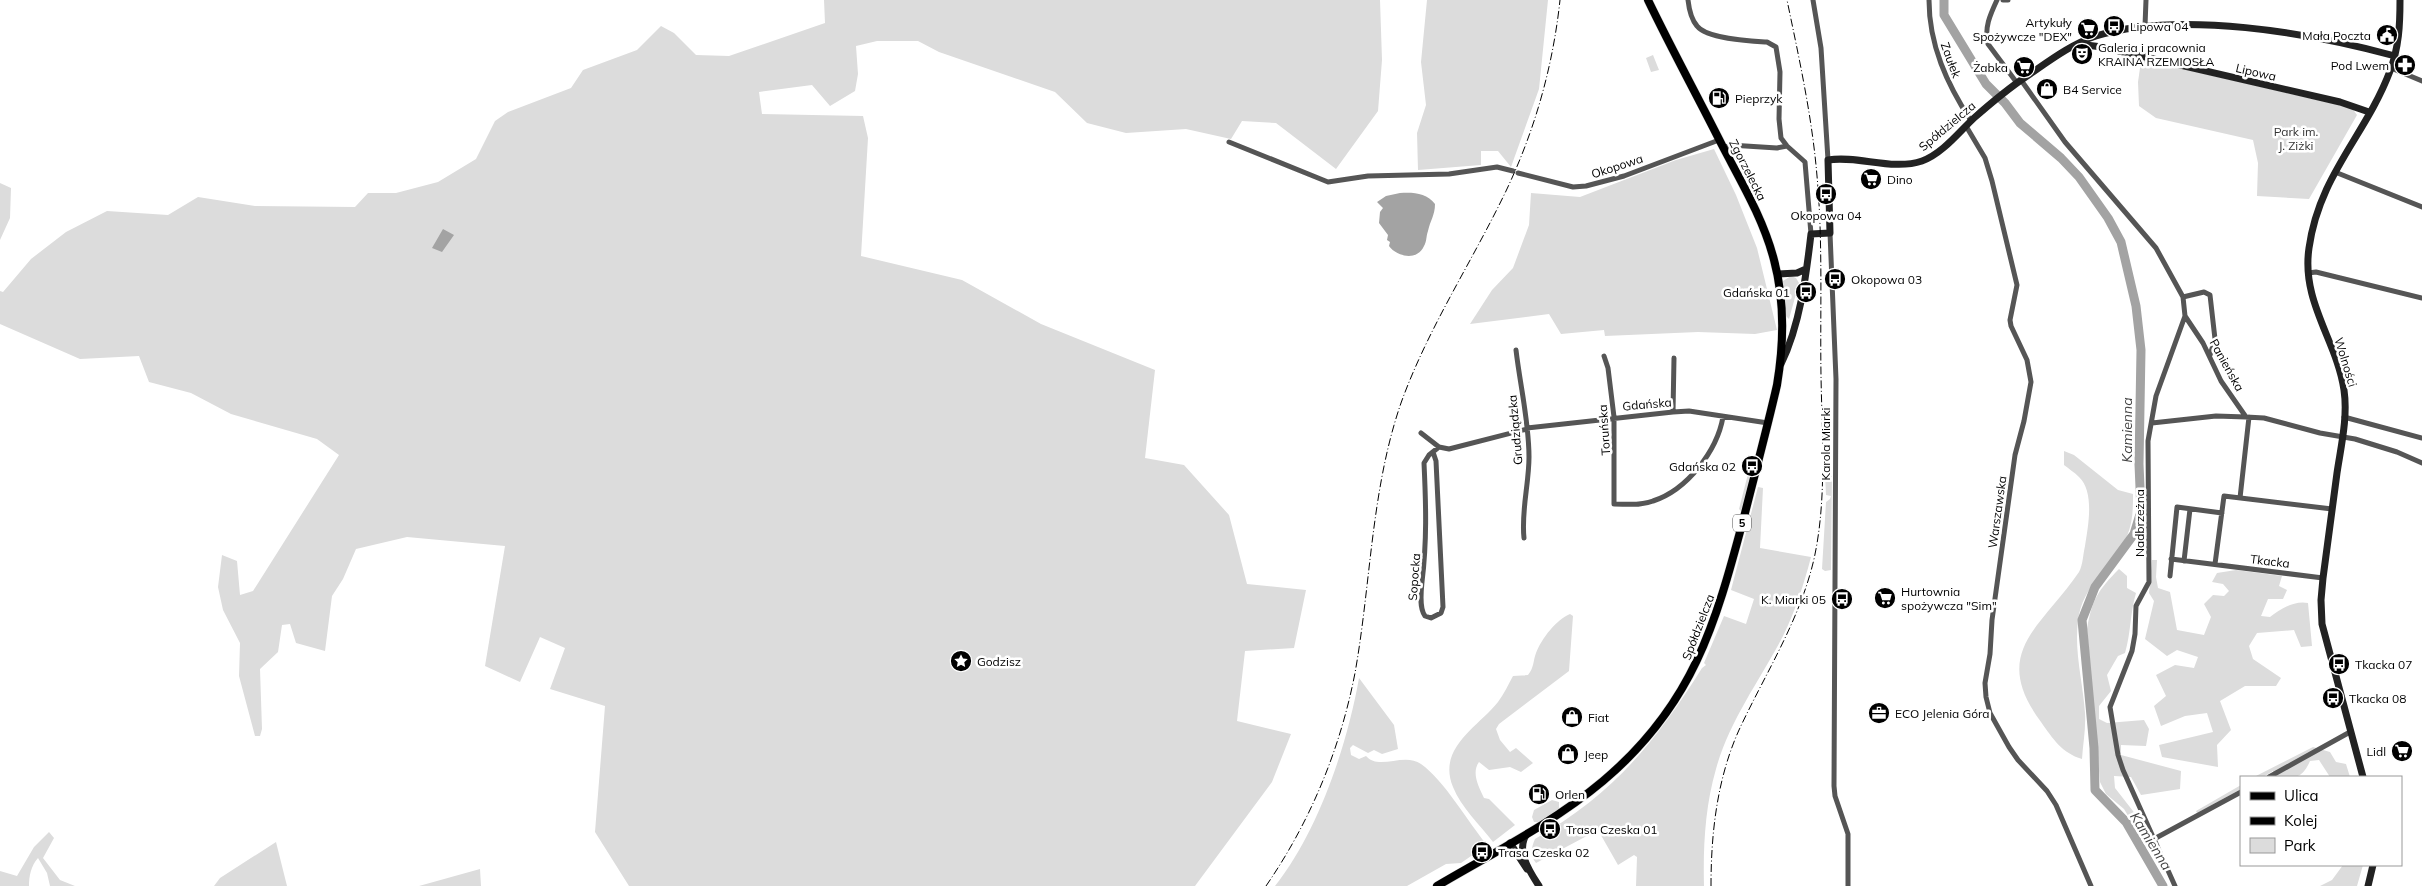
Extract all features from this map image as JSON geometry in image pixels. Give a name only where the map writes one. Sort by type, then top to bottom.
[{"type":"main road","name":"Zgorzelecka","points":[[1648,0],[1759,218],[1778,274],[1783,337],[1780,364]]},
{"type":"main road","name":"Spółdzielcza","points":[[1510,844],[1577,801],[1612,772],[1649,735],[1683,689],[1705,647],[1718,609],[1768,423],[1780,364]]},
{"type":"main road","name":"5","points":[[1437,886],[1510,844]]},
{"type":"street","points":[[1688,0],[1692,18],[1697,26],[1707,34],[1773,44],[1780,72],[1779,119],[1781,138],[1805,162],[1811,234],[1806,269],[1791,338],[1780,364]]},
{"type":"street","name":"Karola Miarki","points":[[1813,0],[1821,48],[1828,160],[1836,379],[1834,786],[1835,796],[1848,834],[1848,886]]},
{"type":"street","name":"Zaułek","points":[[1929,0],[1930,29],[1942,67],[1948,83],[1971,121]]},
{"type":"street","name":"Nadbrzeżna","points":[[1997,0],[1986,31],[1988,44],[2065,142],[2156,248],[2183,296],[2185,316],[2156,396],[2148,447],[2149,582],[2136,606],[2132,651],[2110,707],[2123,770],[2176,886]]},
{"type":"street","points":[[2002,0],[2008,0]]},
{"type":"street","points":[[2144,26],[2146,0]]},
{"type":"street","name":"Wolności","points":[[2363,776],[2324,638],[2321,600],[2344,417],[2342,379],[2315,306],[2308,273],[2309,247],[2316,214],[2325,189],[2392,68],[2400,34],[2400,0]]},
{"type":"street","name":"Spółdzielcza","points":[[1828,160],[1840,158],[1914,163],[1932,156],[2017,83],[2078,44],[2096,36],[2144,26],[2185,24],[2268,31],[2395,56]]},
{"type":"street","name":"Lipowa","points":[[2078,44],[2102,47],[2340,102],[2369,112]]},
{"type":"street","points":[[2392,68],[2422,82]]},
{"type":"street","name":"Warszawska","points":[[1971,121],[1992,181],[2017,285],[2010,320],[2027,360],[2031,382],[2024,421],[2015,455],[1992,620],[1990,654],[1985,683],[1986,697],[1990,713],[2009,747],[2018,760],[2047,791],[2056,805],[2091,886]]},
{"type":"street","name":"Okopowa","points":[[1229,142],[1328,182],[1368,176],[1449,174],[1497,167],[1573,187],[1586,186],[1624,176],[1719,140]]},
{"type":"street","points":[[1724,148],[1730,146],[1777,148],[1787,146]]},
{"type":"street","points":[[2335,172],[2422,206]]},
{"type":"street","points":[[1811,234],[1830,233]]},
{"type":"street","points":[[1778,274],[1796,273],[1806,269]]},
{"type":"street","points":[[2308,273],[2316,272],[2422,298]]},
{"type":"street","points":[[2183,296],[2204,292],[2210,295],[2215,339],[2210,355]]},
{"type":"street","name":"Panieńska","points":[[2185,316],[2210,355],[2221,381],[2247,417]]},
{"type":"street","name":"Grudziądzka","points":[[1516,350],[1527,429],[1529,463],[1523,525],[1524,538]]},
{"type":"street","name":"Toruńska","points":[[1604,356],[1608,368],[1614,417],[1614,504],[1652,502],[1681,484],[1702,463],[1712,446],[1723,416]]},
{"type":"street","points":[[1673,412],[1674,358]]},
{"type":"street","name":"Gdańska","points":[[1439,447],[1459,448],[1527,429],[1614,417],[1673,412],[1723,416],[1768,423]]},
{"type":"street","points":[[2152,423],[2216,416],[2264,418],[2320,433],[2342,436],[2397,452],[2422,463]]},
{"type":"street","points":[[2240,498],[2247,417]]},
{"type":"street","points":[[2344,417],[2422,438]]},
{"type":"street","points":[[1421,433],[1439,447]]},
{"type":"street","name":"Sopocka","points":[[1433,452],[1436,461],[1443,607],[1441,613],[1431,618],[1422,612],[1422,588],[1427,541],[1424,463],[1433,452],[1439,447]]},
{"type":"street","points":[[2215,564],[2224,496],[2332,509]]},
{"type":"street","points":[[2170,576],[2178,507],[2222,513]]},
{"type":"street","points":[[2184,561],[2190,509]]},
{"type":"street","name":"Tkacka","points":[[2171,560],[2323,578]]},
{"type":"street","points":[[2271,776],[2350,732]]},
{"type":"street","points":[[2154,839],[2240,793]]},
{"type":"street","points":[[1524,856],[1522,841],[1528,833]]},
{"type":"street","points":[[1510,844],[1516,845],[1524,856],[1539,886]]},
{"type":"street","points":[[1510,844],[1518,858],[1531,873]]},
{"type":"street","points":[[2368,886],[2373,866]]},
{"type":"green space","points":[[824,0],[1380,0],[1382,60],[1378,111],[1336,169],[1276,123],[1242,121],[1231,139],[1186,129],[1126,133],[1087,123],[1055,92],[939,52],[918,41],[877,41],[856,46],[858,74],[855,91],[830,106],[812,85],[759,92],[762,114],[863,116],[868,138],[861,256],[962,280],[1041,324],[1155,370],[1145,458],[1184,465],[1229,515],[1247,584],[1306,590],[1294,648],[1245,651],[1237,721],[1291,734],[1272,782],[1195,886],[629,886],[595,832],[605,706],[550,689],[565,648],[540,637],[520,682],[485,666],[505,546],[407,537],[356,549],[343,579],[332,596],[325,651],[296,643],[290,624],[282,625],[278,652],[260,669],[262,729],[260,736],[255,736],[239,676],[240,643],[223,610],[218,587],[222,555],[237,561],[240,595],[253,591],[339,455],[317,439],[231,414],[191,393],[149,382],[139,356],[80,359],[0,324],[0,291],[3,292],[31,259],[66,232],[107,211],[168,215],[198,197],[255,206],[355,207],[368,193],[396,193],[438,182],[476,159],[495,121],[508,112],[571,88],[583,70],[637,50],[661,26],[674,33],[696,55],[729,56],[825,23]]},
{"type":"green space","points":[[1427,0],[1548,0],[1539,89],[1511,167],[1498,151],[1481,151],[1481,165],[1418,170],[1417,133],[1426,105],[1421,62]]},
{"type":"green space","points":[[1653,55],[1659,70],[1651,72],[1646,58]]},
{"type":"green space","name":"Park im. J. Ziżki","points":[[2145,60],[2352,108],[2357,115],[2309,199],[2257,196],[2258,163],[2253,140],[2156,118],[2139,106],[2138,82],[2141,61]]},
{"type":"green space","points":[[1714,149],[1736,195],[1757,248],[1777,330],[1755,334],[1698,332],[1605,336],[1604,330],[1561,334],[1549,314],[1470,324],[1492,290],[1513,268],[1529,225],[1531,193],[1580,197],[1676,160]]},
{"type":"green space","points":[[0,183],[11,188],[10,218],[0,240]]},
{"type":"green space","points":[[1791,276],[1796,278],[1799,283],[1789,319],[1786,316],[1783,281]]},
{"type":"green space","points":[[2064,451],[2074,455],[2118,490],[2133,494],[2132,520],[2127,536],[2085,597],[2078,621],[2078,655],[2085,719],[2082,759],[2058,745],[2026,698],[2020,677],[2020,658],[2027,641],[2037,625],[2079,572],[2082,563],[2089,520],[2089,500],[2084,483],[2064,465]]},
{"type":"green space","points":[[1749,470],[1752,470],[1741,511],[1739,509]]},
{"type":"green space","points":[[1825,474],[1832,474],[1831,570],[1825,571],[1822,569],[1826,502],[1831,496],[1826,495]]},
{"type":"green space","points":[[1758,487],[1763,488],[1760,548],[1811,557],[1799,598],[1787,627],[1737,717],[1716,769],[1707,812],[1704,842],[1704,886],[1636,886],[1637,857],[1634,855],[1618,865],[1598,830],[1536,863],[1532,852],[1535,839],[1563,822],[1610,785],[1630,765],[1667,720],[1702,668],[1706,665],[1704,663],[1724,616],[1746,624],[1754,599],[1731,590]]},
{"type":"green space","points":[[2152,560],[2157,560],[2156,577],[2158,588],[2170,592],[2177,630],[2204,635],[2211,617],[2204,604],[2213,595],[2224,596],[2229,591],[2223,584],[2212,582],[2217,573],[2236,570],[2282,576],[2279,586],[2287,590],[2283,599],[2268,599],[2261,616],[2270,617],[2293,604],[2308,603],[2312,646],[2301,647],[2294,630],[2257,633],[2249,646],[2253,659],[2281,678],[2276,686],[2245,686],[2220,701],[2231,730],[2217,745],[2218,767],[2162,757],[2159,745],[2213,732],[2207,713],[2185,716],[2161,726],[2154,706],[2166,696],[2156,675],[2175,665],[2194,668],[2198,657],[2177,650],[2167,656],[2145,639],[2154,601],[2149,593]]},
{"type":"green space","points":[[2119,569],[2127,576],[2127,588],[2136,593],[2125,653],[2118,656],[2107,675],[2111,691],[2099,706],[2099,719],[2107,723],[2144,720],[2149,729],[2146,746],[2121,745],[2121,755],[2181,771],[2180,789],[2141,795],[2131,777],[2114,776],[2115,788],[2133,811],[2147,837],[2142,839],[2124,809],[2106,794],[2100,782],[2087,629],[2091,610],[2097,596]]},
{"type":"green space","points":[[1570,614],[1573,616],[1569,671],[1499,724],[1496,729],[1500,740],[1510,752],[1516,748],[1533,763],[1521,772],[1510,767],[1489,770],[1479,762],[1477,766],[1477,780],[1484,798],[1489,799],[1515,825],[1493,842],[1456,794],[1449,773],[1450,761],[1455,750],[1470,730],[1498,702],[1513,676],[1528,675],[1542,641],[1555,625]]},
{"type":"green space","points":[[1359,678],[1394,725],[1398,749],[1382,754],[1374,750],[1368,753],[1353,745],[1350,748],[1351,755],[1359,759],[1366,756],[1378,762],[1407,760],[1421,764],[1430,771],[1447,791],[1487,845],[1461,863],[1446,864],[1407,886],[1275,886],[1305,840],[1329,787],[1347,732]]},
{"type":"green space","points":[[2313,747],[2330,752],[2336,762],[2346,764],[2350,776],[2329,776],[2319,760],[2310,761],[2300,775],[2275,776],[2273,771],[2265,776],[2256,776]]},
{"type":"green space","points":[[2240,786],[2240,790],[2197,813],[2196,811]]},
{"type":"green space","points":[[1552,800],[1559,802],[1559,809],[1538,822],[1534,822],[1532,817],[1534,810]]},
{"type":"green space","points":[[49,832],[54,838],[43,858],[60,880],[75,886],[50,886],[47,873],[38,858],[31,871],[29,886],[0,886],[0,871],[17,876],[34,847]]},
{"type":"green space","points":[[276,842],[287,886],[214,886],[220,878]]},
{"type":"green space","points":[[2342,866],[2363,866],[2357,886],[2320,886],[2332,880]]},
{"type":"green space","points":[[480,869],[481,886],[419,886]]},
{"type":"shaded area","points":[[1400,193],[1419,194],[1432,200],[1435,204],[1425,244],[1421,251],[1412,256],[1401,255],[1392,250],[1389,246],[1390,242],[1387,240],[1388,235],[1379,223],[1380,212],[1383,208],[1377,202],[1386,196]]},
{"type":"shaded area","points":[[443,229],[454,235],[442,252],[432,248]]},
{"type":"waterway","name":"Kamienna","points":[[1944,0],[1944,15],[1986,84],[2005,103],[2020,123],[2061,158],[2079,177],[2108,218],[2121,242],[2136,306],[2141,350],[2139,464],[2141,511],[2134,534],[2095,587],[2082,620],[2094,748],[2095,790],[2126,822],[2163,886]]},
{"type":"railway","points":[[1266,886],[1282,862],[1310,811],[1332,757],[1349,702],[1360,639],[1377,503],[1383,469],[1401,403],[1424,348],[1493,217],[1526,145],[1553,49],[1560,0]]},
{"type":"railway","points":[[1711,886],[1714,826],[1725,768],[1739,730],[1800,604],[1814,559],[1821,514],[1823,445],[1819,201],[1815,154],[1808,109],[1787,0]]},
{"type":"place","name":"Lipowa 04","points":[[2114,26]]},
{"type":"place","name":"Artykuły Spożywcze \"DEX\"","points":[[2088,29]]},
{"type":"place","name":"Mała Poczta","points":[[2387,35]]},
{"type":"place","name":"Galeria i pracownia KRAINA RZEMIOSŁA","points":[[2082,54]]},
{"type":"place","name":"Pod Lwem","points":[[2405,65]]},
{"type":"place","name":"Żabka","points":[[2024,67]]},
{"type":"place","name":"B4 Service","points":[[2047,89]]},
{"type":"place","name":"Pieprzyk","points":[[1719,98]]},
{"type":"place","name":"Dino","points":[[1871,179]]},
{"type":"place","name":"Okopowa 04","points":[[1826,194]]},
{"type":"place","name":"Okopowa 03","points":[[1835,279]]},
{"type":"place","name":"Gdańska 01","points":[[1806,292]]},
{"type":"place","name":"Gdańska 02","points":[[1752,466]]},
{"type":"place","name":"Hurtownia spożywcza \"Sim\"","points":[[1885,598]]},
{"type":"place","name":"K. Miarki 05","points":[[1842,599]]},
{"type":"place","name":"Godzisz","points":[[961,661]]},
{"type":"place","name":"Tkacka 07","points":[[2339,664]]},
{"type":"place","name":"Tkacka 08","points":[[2333,698]]},
{"type":"place","name":"ECO Jelenia Góra","points":[[1879,713]]},
{"type":"place","name":"Fiat","points":[[1572,717]]},
{"type":"place","name":"Lidl","points":[[2402,751]]},
{"type":"place","name":"Jeep","points":[[1568,754]]},
{"type":"place","name":"Orlen","points":[[1539,794]]},
{"type":"place","name":"Trasa Czeska 01","points":[[1550,829]]},
{"type":"place","name":"Trasa Czeska 02","points":[[1482,852]]}]
